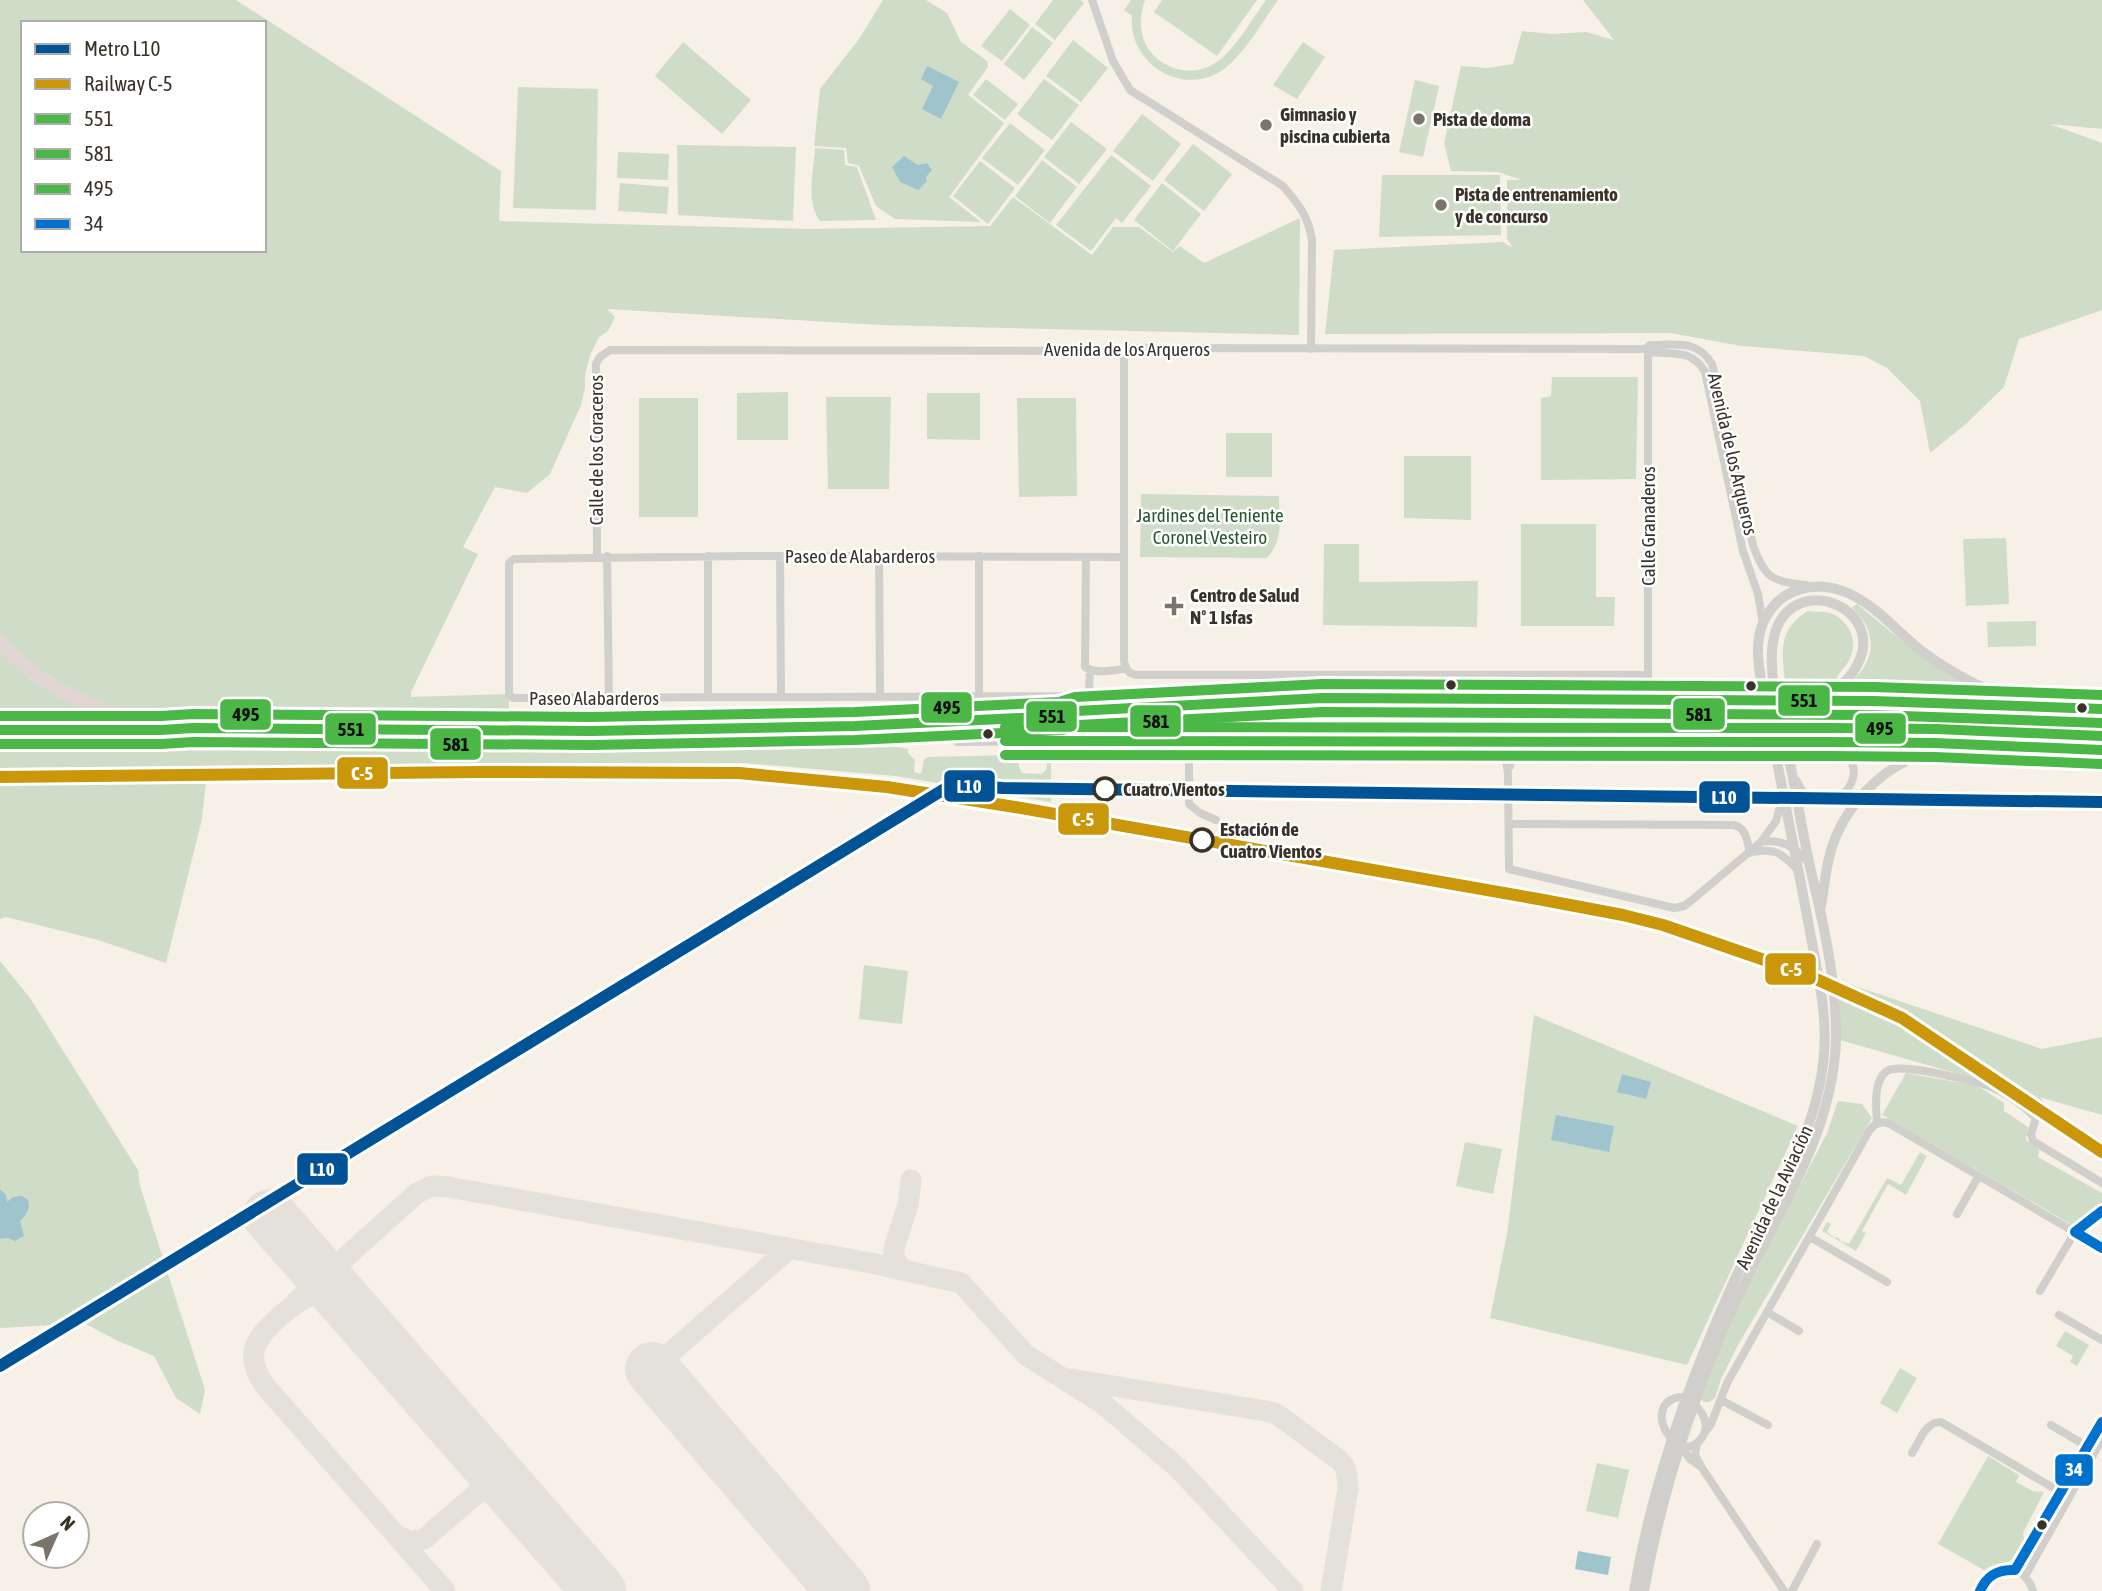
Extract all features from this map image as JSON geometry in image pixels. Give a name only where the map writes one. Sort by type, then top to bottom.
[{"type":"highway","points":[[0,643],[13,657],[69,695],[104,709],[193,728]]},
{"type":"highway","points":[[1062,716],[1076,711],[1322,698]]},
{"type":"highway","points":[[0,730],[193,728],[591,731],[855,726],[1062,716],[1166,715],[1797,714],[1962,716],[2102,723]]},
{"type":"highway","points":[[0,744],[609,743],[899,738],[1111,728],[1709,726],[1964,728],[2102,735]]},
{"type":"main road","points":[[1805,700],[1839,685],[1853,674],[1864,647],[1861,628],[1846,609],[1820,600],[1799,604],[1789,610],[1776,629],[1768,691],[1758,650],[1763,624],[1775,604],[1792,592],[1809,586],[1831,587],[1850,594],[1866,604],[1937,663],[1990,693],[2027,705]]},
{"type":"main road","points":[[1821,909],[1829,856],[1839,830],[1854,804],[1885,774],[1936,743]]},
{"type":"main road","name":"Avenida de la Aviación","points":[[1693,1404],[1719,1315],[1784,1183],[1813,1112],[1823,1063],[1824,1005],[1775,750]]},
{"type":"main road","name":"Avenida de la Aviación","points":[[1634,1591],[1651,1510],[1746,1278],[1805,1165],[1830,1085],[1836,1041],[1833,994],[1821,909],[1787,750]]},
{"type":"main road","name":"Avenida de la Aviación","points":[[1644,1591],[1652,1547],[1675,1464],[1677,1443]]},
{"type":"street","points":[[1092,0],[1113,61],[1130,90],[1283,186],[1301,207],[1309,223],[1312,240],[1311,349]]},
{"type":"street","name":"Avenida de los Arqueros","points":[[1646,351],[1650,345],[1690,346],[1701,349],[1707,356],[1712,364],[1753,545],[1761,567],[1778,582],[1809,586]]},
{"type":"street","name":"Avenida de los Arqueros","points":[[610,350],[1124,351],[1126,348],[1137,348],[1646,351],[1687,354],[1696,359],[1705,372],[1743,551],[1758,594],[1763,624]]},
{"type":"street","name":"Calle de los Coraceros","points":[[597,557],[596,364],[600,357],[610,350]]},
{"type":"street","points":[[1124,351],[1124,661],[1130,673],[1136,676],[1647,675]]},
{"type":"street","name":"Calle Granaderos","points":[[1646,351],[1648,699]]},
{"type":"street","points":[[607,556],[609,698]]},
{"type":"street","points":[[708,556],[708,697]]},
{"type":"street","points":[[780,556],[780,697]]},
{"type":"street","points":[[879,556],[880,696]]},
{"type":"street","points":[[979,556],[979,696]]},
{"type":"street","name":"Paseo de Alabarderos","points":[[597,557],[1123,557]]},
{"type":"street","name":"Paseo Alabarderos","points":[[597,557],[510,560],[509,694],[513,698],[1083,696],[1089,690],[1090,670]]},
{"type":"street","points":[[1086,557],[1085,667],[1090,670],[1126,668]]},
{"type":"street","points":[[1322,698],[1805,700],[2102,709]]},
{"type":"street","points":[[899,738],[918,743],[1189,740],[1936,743],[2102,750]]},
{"type":"street","points":[[1189,740],[1189,804],[1200,813],[1216,820]]},
{"type":"street","points":[[1494,742],[1505,756],[1508,773],[1509,869],[1674,908],[1684,906],[1761,842],[1776,821],[1783,794]]},
{"type":"street","points":[[1508,773],[1513,749],[1522,742]]},
{"type":"street","name":"Avenida de la Aviación","points":[[1791,769],[1801,790],[1809,799],[1818,802],[1832,801],[1840,797],[1848,789],[1853,777],[1853,764],[1847,754],[1831,742]]},
{"type":"street","points":[[1509,824],[1733,825],[1739,826],[1744,832],[1750,852]]},
{"type":"street","points":[[1761,842],[1777,841],[1793,848],[1810,864]]},
{"type":"street","points":[[1750,852],[1768,849],[1777,852],[1799,871]]},
{"type":"street","points":[[1784,1591],[1702,1468],[1695,1455],[1697,1443],[1712,1424],[1727,1382],[1875,1125],[1876,1095],[1883,1075],[1888,1070],[1898,1068],[1916,1070],[1990,1086],[2038,1101],[2043,1109],[2036,1118],[2031,1134],[2033,1141],[2102,1183]]},
{"type":"street","points":[[1990,1086],[2036,1118]]},
{"type":"street","points":[[1875,1125],[1883,1122],[1890,1124],[2102,1248]]},
{"type":"street","points":[[1958,1214],[1978,1177]]},
{"type":"street","points":[[2040,1291],[2075,1232],[2102,1211]]},
{"type":"street","points":[[1810,1237],[1887,1282]]},
{"type":"street","points":[[1767,1312],[1799,1331]]},
{"type":"street","points":[[2059,1315],[2102,1340]]},
{"type":"street","points":[[1702,1468],[1690,1458],[1662,1422],[1662,1411],[1673,1398],[1693,1404],[1708,1414],[1720,1403]]},
{"type":"street","points":[[1720,1403],[1768,1426]]},
{"type":"street","points":[[1693,1404],[1705,1422],[1704,1432]]},
{"type":"street","points":[[1912,1453],[1928,1426],[1941,1422],[2065,1495]]},
{"type":"street","points":[[2025,1576],[2102,1422]]},
{"type":"street","points":[[2050,1425],[2088,1447]]},
{"type":"street","points":[[2015,1570],[2102,1439]]},
{"type":"street","points":[[1677,1443],[1688,1446],[1697,1443]]},
{"type":"street","points":[[1675,1464],[1681,1459],[1690,1458]]},
{"type":"street","points":[[1792,1591],[1817,1544]]},
{"type":"street","points":[[1980,1591],[1988,1576],[1999,1570],[2015,1570],[2025,1576],[2033,1591]]},
{"type":"green space","points":[[0,0],[236,0],[501,171],[499,221],[807,229],[990,226],[1013,197],[1092,255],[1113,227],[1139,227],[1173,252],[1180,246],[1204,263],[1300,218],[1299,335],[880,325],[607,309],[615,317],[608,331],[599,337],[591,353],[581,405],[550,474],[527,493],[495,487],[463,547],[478,554],[411,692],[411,697],[509,694],[509,722],[405,722],[382,719],[155,713],[91,698],[54,679],[31,663],[0,635]]},
{"type":"green space","points":[[883,0],[926,0],[947,13],[961,42],[987,61],[988,67],[968,95],[1004,123],[949,197],[981,222],[895,219],[876,206],[859,166],[848,163],[846,148],[814,146],[820,89],[859,39]]},
{"type":"green space","points":[[1053,0],[1080,0],[1084,3],[1055,40],[1035,24]]},
{"type":"green space","points":[[1131,0],[1145,0],[1141,27],[1150,51],[1164,64],[1192,71],[1218,61],[1241,37],[1266,0],[1278,0],[1250,41],[1225,69],[1201,79],[1185,80],[1158,69],[1146,59],[1133,32],[1132,16],[1124,10]]},
{"type":"green space","points":[[1162,0],[1257,0],[1217,56],[1154,12]]},
{"type":"green space","points":[[1583,0],[2102,0],[2102,129],[2050,124],[2102,143],[2102,310],[2019,339],[2004,387],[1967,423],[1930,453],[1920,401],[1887,368],[1864,356],[1742,346],[1670,333],[1325,334],[1334,250],[1503,242],[1513,248],[1507,239],[1507,180],[1521,180],[1498,172],[1451,171],[1444,143],[1461,66],[1487,68],[1513,64],[1522,31],[1552,34],[1586,32],[1614,40]]},
{"type":"green space","points":[[1010,9],[1030,25],[1002,61],[981,46]]},
{"type":"green space","points":[[1032,27],[1053,43],[1024,80],[1004,64]]},
{"type":"green space","points":[[1073,40],[1108,68],[1081,102],[1046,76]]},
{"type":"green space","points":[[683,42],[751,100],[722,134],[655,76]]},
{"type":"green space","points":[[1303,42],[1325,57],[1297,99],[1273,85]]},
{"type":"green space","points":[[986,79],[1018,104],[1005,120],[973,95]]},
{"type":"green space","points":[[1044,79],[1079,105],[1052,140],[1017,114]]},
{"type":"green space","name":"Pista de doma","points":[[1415,80],[1439,86],[1423,157],[1399,152]]},
{"type":"green space","points":[[518,87],[598,89],[596,210],[513,208]]},
{"type":"green space","points":[[1142,114],[1181,144],[1153,181],[1113,151]]},
{"type":"green space","points":[[1071,122],[1107,149],[1079,184],[1044,157]]},
{"type":"green space","points":[[1010,123],[1045,150],[1018,185],[982,158]]},
{"type":"green space","points":[[1193,144],[1232,174],[1204,211],[1164,180]]},
{"type":"green space","points":[[677,145],[796,147],[793,221],[678,215]]},
{"type":"green space","points":[[815,148],[844,150],[845,165],[857,167],[876,220],[820,221],[815,213],[812,195]]},
{"type":"green space","points":[[618,152],[669,154],[668,180],[617,178]]},
{"type":"green space","points":[[1111,155],[1151,186],[1122,223],[1116,218],[1091,251],[1056,225]]},
{"type":"green space","points":[[1042,160],[1077,187],[1050,223],[1015,196]]},
{"type":"green space","points":[[980,161],[1015,188],[988,224],[953,196]]},
{"type":"green space","name":"Pista de entrenamiento y de concurso","points":[[1382,175],[1500,175],[1501,235],[1379,237]]},
{"type":"green space","points":[[620,183],[669,187],[667,214],[618,211]]},
{"type":"green space","points":[[1162,183],[1201,214],[1173,251],[1134,220]]},
{"type":"green space","points":[[1552,377],[1638,377],[1636,479],[1541,480],[1541,398],[1551,396]]},
{"type":"green space","points":[[788,392],[788,440],[737,440],[737,393]]},
{"type":"green space","points":[[927,393],[980,393],[980,440],[927,439]]},
{"type":"green space","points":[[826,397],[891,397],[889,489],[828,489]]},
{"type":"green space","points":[[639,398],[698,398],[698,517],[639,517]]},
{"type":"green space","points":[[1017,398],[1076,398],[1077,496],[1019,497]]},
{"type":"green space","points":[[1226,433],[1272,433],[1272,477],[1226,477]]},
{"type":"green space","points":[[1404,456],[1471,456],[1471,520],[1404,518]]},
{"type":"green space","name":"Jardines del Teniente Coronel Vesteiro","points":[[1141,494],[1279,496],[1276,544],[1267,558],[1140,557]]},
{"type":"green space","points":[[1521,524],[1596,524],[1596,597],[1615,597],[1614,626],[1521,626]]},
{"type":"green space","points":[[2006,538],[2009,604],[1966,606],[1963,539]]},
{"type":"green space","points":[[1324,544],[1359,544],[1359,582],[1478,581],[1477,627],[1323,625]]},
{"type":"green space","points":[[1857,604],[1932,663],[1981,694],[1843,690],[1857,677],[1870,653],[1870,635],[1852,607]]},
{"type":"green space","points":[[1808,611],[1830,613],[1848,627],[1853,641],[1851,656],[1835,682],[1786,688],[1783,654],[1786,635],[1790,626]]},
{"type":"green space","points":[[2036,621],[2036,646],[1988,647],[1987,622]]},
{"type":"green space","points":[[0,651],[30,679],[104,715],[153,722],[0,718]]},
{"type":"green space","points":[[908,749],[908,753],[915,760],[914,772],[921,774],[924,760],[928,757],[1016,755],[1022,773],[1041,774],[1046,770],[1051,750],[1051,802],[896,776],[744,763],[0,768],[0,751],[743,750]]},
{"type":"green space","points":[[0,781],[206,781],[202,819],[166,963],[98,940],[6,917],[0,919]]},
{"type":"green space","points":[[0,961],[30,998],[138,1170],[140,1186],[205,1390],[200,1414],[176,1398],[154,1356],[84,1323],[0,1328]]},
{"type":"green space","points":[[864,965],[908,971],[902,1024],[859,1019]]},
{"type":"green space","points":[[1843,982],[2042,1049],[2102,1037],[2102,1115],[1833,1038]]},
{"type":"green space","points":[[1534,1015],[1798,1126],[1687,1365],[1490,1318],[1507,1234]]},
{"type":"green space","points":[[1906,1073],[1978,1086],[2004,1103],[2004,1111],[2028,1127],[2026,1140],[2039,1150],[2038,1157],[2102,1193],[2102,1204],[2072,1225],[1882,1115]]},
{"type":"green space","points":[[1838,1101],[1862,1104],[1872,1118],[1738,1345],[1715,1398],[1704,1402],[1699,1398],[1731,1319],[1827,1133]]},
{"type":"green space","points":[[1465,1142],[1502,1149],[1493,1194],[1456,1186]]},
{"type":"green space","points":[[1920,1152],[1927,1156],[1906,1195],[1888,1184],[1862,1231],[1866,1233],[1856,1251],[1822,1231],[1827,1222],[1831,1224],[1827,1232],[1849,1244],[1887,1178],[1901,1185]]},
{"type":"green space","points":[[2065,1331],[2089,1345],[2077,1366],[2070,1362],[2073,1356],[2056,1346]]},
{"type":"green space","points":[[1900,1368],[1917,1378],[1897,1413],[1880,1403]]},
{"type":"green space","points":[[1988,1456],[2019,1475],[2016,1482],[2033,1491],[2044,1492],[2023,1533],[2025,1544],[2020,1552],[2011,1561],[1984,1570],[1938,1544]]},
{"type":"green space","points":[[1597,1463],[1629,1470],[1618,1518],[1586,1511]]},
{"type":"water","points":[[927,66],[959,82],[941,119],[922,109],[933,86],[921,79]]},
{"type":"water","points":[[904,156],[918,165],[927,163],[932,170],[926,177],[927,181],[918,190],[900,182],[892,167]]},
{"type":"water","points":[[1622,1074],[1651,1082],[1646,1099],[1617,1092]]},
{"type":"water","points":[[1556,1115],[1614,1126],[1609,1152],[1551,1140]]},
{"type":"water","points":[[0,1189],[6,1195],[7,1202],[13,1197],[22,1196],[29,1203],[26,1214],[20,1221],[24,1236],[15,1241],[0,1239]]},
{"type":"water","points":[[1578,1551],[1611,1557],[1608,1575],[1575,1569]]},
{"type":"taxiway","points":[[903,1270],[894,1259],[894,1248],[908,1205],[911,1180]]},
{"type":"taxiway","points":[[297,1301],[417,1193],[432,1186],[871,1263],[961,1283],[1026,1355],[1102,1403],[1178,1468],[1293,1591]]},
{"type":"taxiway","points":[[652,1369],[789,1249]]},
{"type":"taxiway","points":[[351,1307],[340,1300],[321,1295],[304,1299],[287,1310],[262,1334],[254,1350],[255,1367],[266,1387],[445,1591]]},
{"type":"taxiway","points":[[1071,1379],[1271,1412],[1339,1460],[1346,1469],[1348,1488],[1331,1591]]},
{"type":"taxiway","points":[[396,1535],[410,1542],[424,1539],[481,1492],[497,1490],[519,1499]]},
{"type":"runway","points":[[270,1216],[599,1591]]},
{"type":"runway","points":[[652,1369],[843,1591]]},
{"type":"railway","points":[[1025,804],[1066,816]]},
{"type":"metro line","name":"L10","points":[[0,1366],[951,785],[1003,788],[2102,802]]},
{"type":"rail line","name":"C-5","points":[[0,777],[480,772],[739,773],[887,787],[1015,807],[1538,899],[1663,925],[1805,974],[1902,1018],[2102,1152]]},
{"type":"transit line","name":"495","points":[[0,716],[193,714],[591,717],[855,712],[1059,702],[1075,697],[1322,684],[1874,687],[2102,695]]},
{"type":"transit line","name":"551","points":[[0,730],[193,728],[591,731],[855,726],[1062,716],[1076,711],[1322,698],[1874,701],[2102,709]]},
{"type":"transit line","name":"581","points":[[0,744],[193,742],[591,745],[855,740],[1063,730],[1079,725],[1322,712],[1874,715],[2102,723]]},
{"type":"transit line","name":"495","points":[[1005,727],[1831,728],[2102,736]]},
{"type":"transit line","name":"551","points":[[1005,741],[1831,742],[2102,750]]},
{"type":"transit line","name":"581","points":[[1005,755],[1831,756],[2101,764]]},
{"type":"transit line","name":"34","points":[[2102,1211],[2075,1232],[2102,1248]]},
{"type":"transit line","name":"34","points":[[1980,1591],[1994,1574],[2015,1570],[2102,1422]]},
{"type":"place","name":"Pista de doma","points":[[1419,119]]},
{"type":"place","name":"Gimnasio y piscina cubierta","points":[[1266,125]]},
{"type":"place","name":"Pista de entrenamiento y de concurso","points":[[1441,205]]},
{"type":"place","name":"Centro de Salud Nº 1 Isfas","points":[[1174,606]]},
{"type":"place","name":"Cuatro Vientos","points":[[1105,789]]},
{"type":"place","name":"Estación de Cuatro Vientos","points":[[1202,840]]}]
